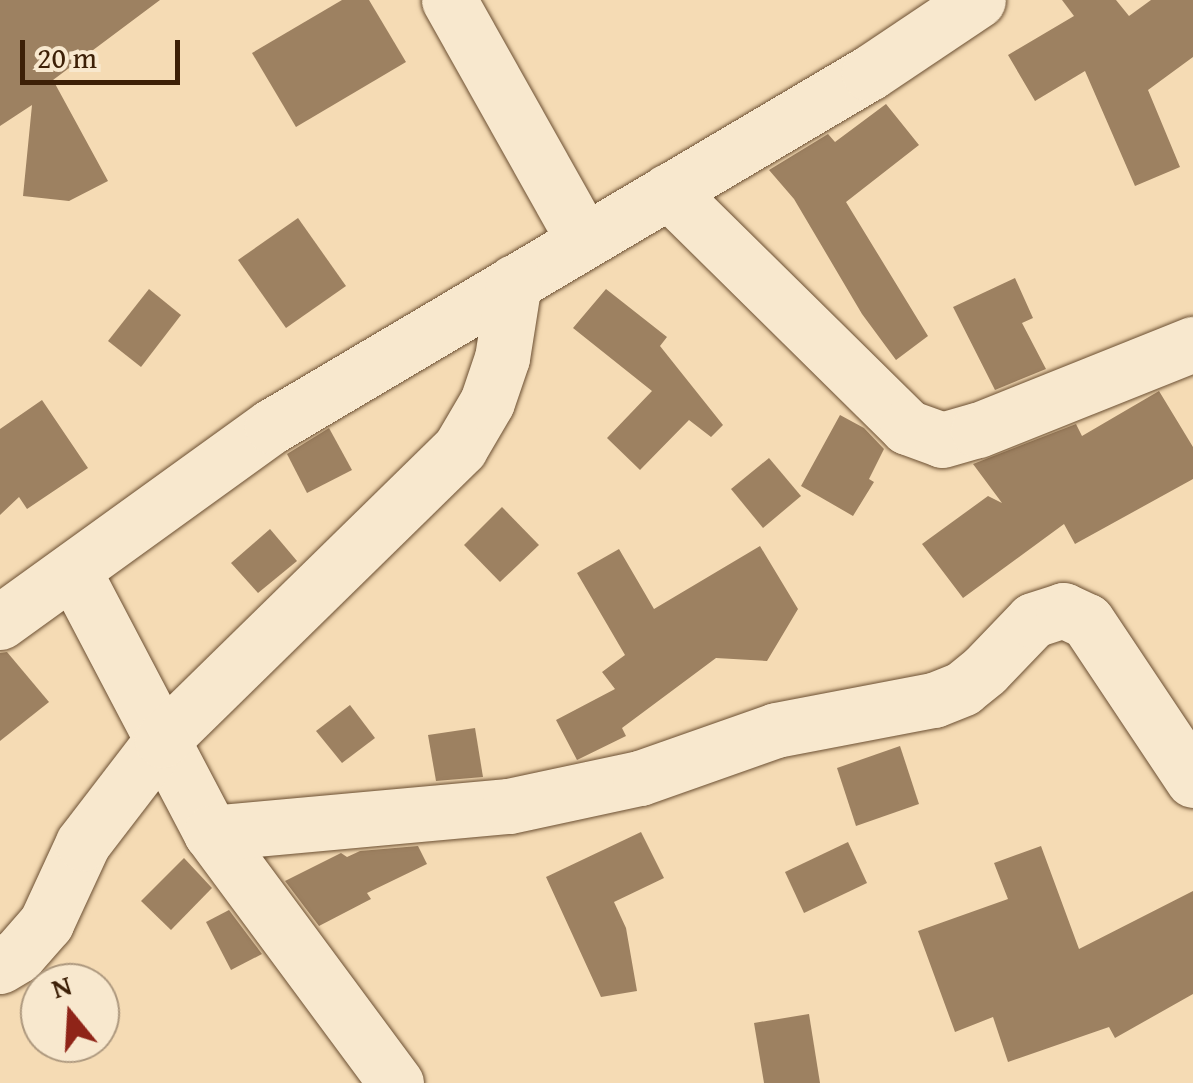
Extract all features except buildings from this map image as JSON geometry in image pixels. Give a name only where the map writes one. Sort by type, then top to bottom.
[{"type":"street","points":[[449,0],[584,241]]},
{"type":"street","points":[[0,622],[272,426],[868,73],[978,0]]},
{"type":"street","points":[[668,191],[906,427],[942,440],[978,430],[1193,344]]},
{"type":"street","points":[[0,966],[18,956],[46,923],[82,843],[162,740],[460,448],[487,402],[502,358],[514,282]]},
{"type":"street","points":[[74,572],[212,833],[396,1083]]},
{"type":"street","points":[[212,833],[509,806],[640,778],[776,730],[934,700],[963,688],[1033,620],[1063,610],[1088,621],[1193,780]]}]
